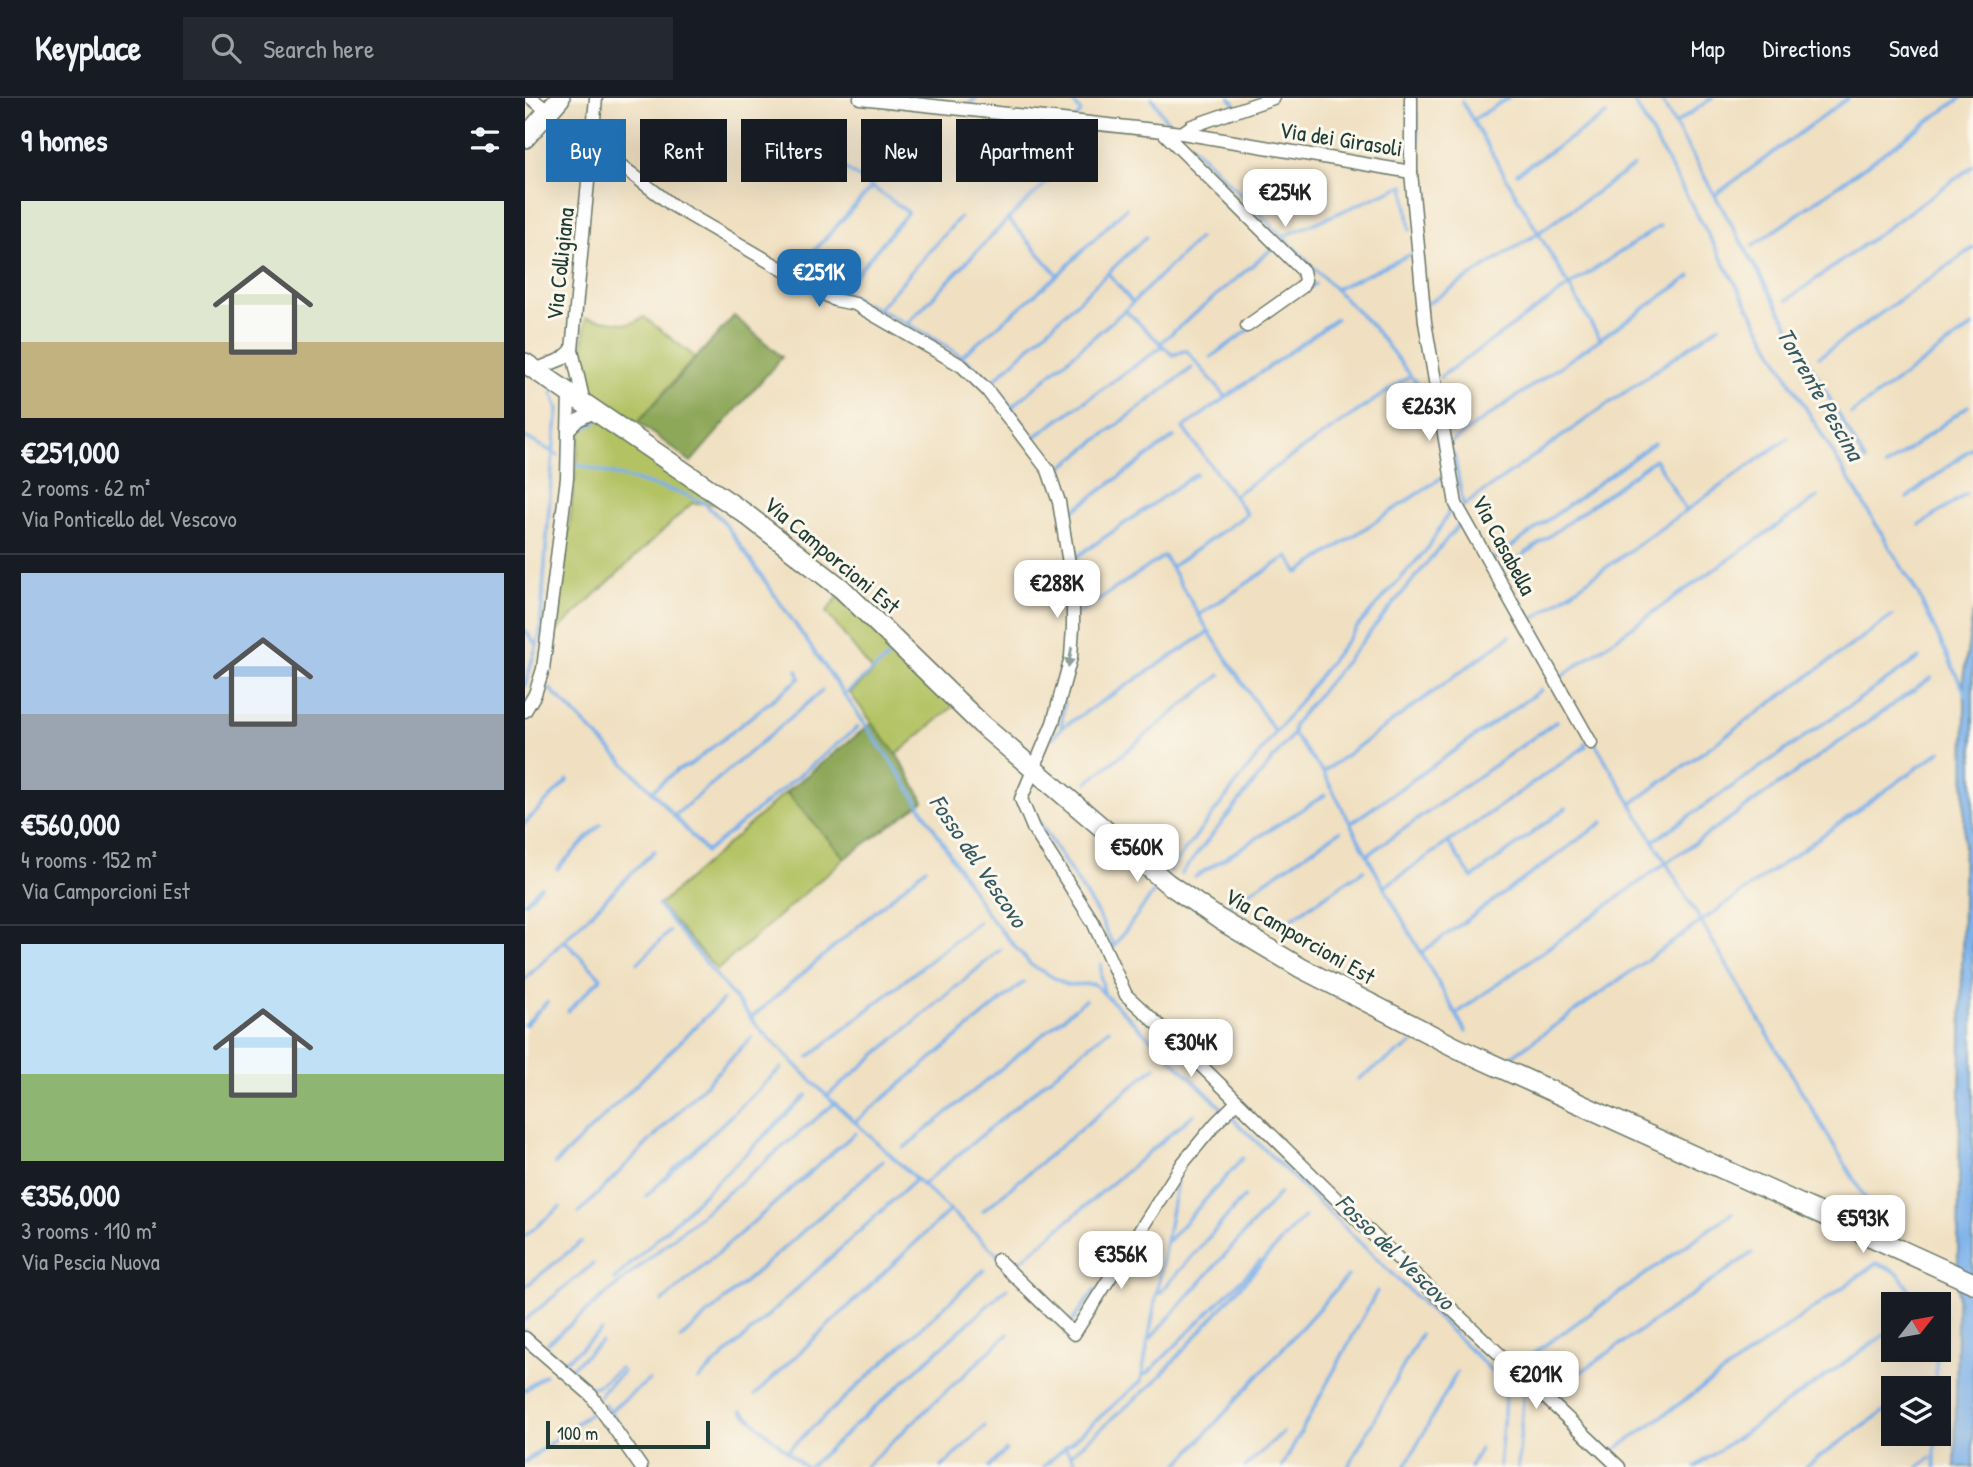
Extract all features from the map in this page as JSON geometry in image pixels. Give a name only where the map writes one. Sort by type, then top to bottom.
[{"type":"main road","points":[[525,138],[554,105]]},
{"type":"main road","name":"Via Camporcioni Est","points":[[530,366],[743,512],[842,589],[982,725],[1167,883],[1219,919],[1301,968],[1457,1048],[1973,1283]]},
{"type":"street","points":[[531,98],[554,105]]},
{"type":"street","name":"Via Colligiana","points":[[595,119],[596,98]]},
{"type":"street","points":[[860,98],[1163,132],[1182,132],[1273,98]]},
{"type":"street","name":"Via Casabella","points":[[1411,98],[1411,172],[1425,321],[1455,504],[1591,743]]},
{"type":"street","points":[[1163,132],[1303,271],[1303,288],[1247,326]]},
{"type":"street","name":"Via dei Girasoli","points":[[1182,132],[1411,172]]},
{"type":"street","points":[[626,169],[672,205],[835,299],[855,304],[962,366],[987,390],[1048,470],[1059,502],[1073,587],[1071,657],[1053,723],[1021,799],[1029,819],[1093,922],[1126,995],[1173,1038],[1230,1109],[1381,1242],[1619,1467]]},
{"type":"street","name":"Via Colligiana","points":[[577,398],[572,351],[589,182]]},
{"type":"street","points":[[530,366],[562,359],[572,351]]},
{"type":"street","points":[[525,711],[535,694],[543,669],[562,527],[568,430],[577,398]]},
{"type":"street","points":[[568,430],[591,413],[606,418]]},
{"type":"street","points":[[998,1260],[1074,1334],[1183,1163],[1230,1109]]},
{"type":"street","points":[[525,1338],[591,1395],[641,1467]]},
{"type":"green space","points":[[734,316],[782,357],[691,462],[638,422]]},
{"type":"green space","points":[[644,317],[695,357],[638,422],[579,383],[586,318],[630,324]]},
{"type":"green space","points":[[599,417],[722,504],[692,503],[557,631],[581,426]]},
{"type":"green space","points":[[838,597],[955,705],[896,755],[850,693],[873,672],[826,612]]},
{"type":"green space","points":[[872,723],[897,755],[924,801],[845,858],[786,792]]},
{"type":"green space","points":[[786,792],[845,858],[717,970],[659,905]]},
{"type":"water","points":[[1973,612],[1973,1467],[1955,1467],[1964,825],[1963,679]]},
{"type":"waterway","points":[[967,106],[976,98]]},
{"type":"waterway","points":[[1070,98],[1081,112],[1077,117]]},
{"type":"waterway","points":[[1152,98],[1173,126]]},
{"type":"waterway","points":[[1230,98],[1235,104]]},
{"type":"waterway","points":[[1473,120],[1508,98]]},
{"type":"waterway","name":"Torrente Pescina","points":[[1632,98],[1795,390],[1918,594],[1966,695]]},
{"type":"waterway","points":[[1660,98],[1865,461]]},
{"type":"waterway","points":[[1675,124],[1712,98]]},
{"type":"waterway","points":[[1715,195],[1848,98]]},
{"type":"waterway","points":[[1753,246],[1961,98]]},
{"type":"waterway","points":[[1462,102],[1600,339]]},
{"type":"waterway","points":[[1417,114],[1420,204]]},
{"type":"waterway","points":[[1517,173],[1606,115]]},
{"type":"waterway","points":[[1190,144],[1373,327],[1420,388],[1432,409],[1440,444]]},
{"type":"waterway","points":[[1427,304],[1538,233],[1634,166]]},
{"type":"waterway","points":[[1787,300],[1973,166]]},
{"type":"waterway","points":[[842,291],[908,212],[847,170]]},
{"type":"waterway","points":[[908,323],[1047,182]]},
{"type":"waterway","points":[[1282,237],[1404,185],[1410,230]]},
{"type":"waterway","points":[[796,271],[871,188]]},
{"type":"waterway","points":[[962,356],[1058,275],[1126,208]]},
{"type":"waterway","points":[[878,309],[960,217]]},
{"type":"waterway","points":[[1008,219],[1058,275]]},
{"type":"waterway","points":[[1440,377],[1660,226]]},
{"type":"waterway","points":[[992,382],[1146,237]]},
{"type":"waterway","points":[[1011,408],[1125,310],[1199,238]]},
{"type":"waterway","points":[[1160,343],[1274,247]]},
{"type":"waterway","points":[[1819,357],[1973,248]]},
{"type":"waterway","points":[[1335,289],[1414,253]]},
{"type":"waterway","points":[[1108,273],[1132,302]]},
{"type":"waterway","points":[[1451,442],[1691,276]]},
{"type":"waterway","points":[[1305,291],[1315,284]]},
{"type":"waterway","points":[[826,288],[858,299]]},
{"type":"waterway","points":[[865,303],[931,337],[976,368],[1001,394],[1033,438],[1163,346]]},
{"type":"waterway","points":[[1125,310],[1173,355],[1186,350],[1226,397]]},
{"type":"waterway","points":[[1171,567],[1247,514],[1183,428],[1336,319]]},
{"type":"waterway","points":[[1463,506],[1719,326]]},
{"type":"waterway","points":[[1851,414],[1973,326]]},
{"type":"waterway","points":[[1211,357],[1250,329]]},
{"type":"waterway","points":[[1064,501],[1058,470],[1192,368]]},
{"type":"waterway","points":[[1233,496],[1410,376]]},
{"type":"waterway","points":[[525,685],[540,633],[558,409],[552,392]]},
{"type":"waterway","points":[[1885,467],[1968,406]]},
{"type":"waterway","points":[[573,443],[578,431],[597,422]]},
{"type":"waterway","name":"Fosso del Vescovo","points":[[525,437],[558,455]]},
{"type":"waterway","points":[[1066,516],[1174,437]]},
{"type":"waterway","points":[[1528,623],[1788,438]]},
{"type":"waterway","points":[[1493,560],[1654,443]]},
{"type":"waterway","points":[[1907,498],[1973,447]]},
{"type":"waterway","points":[[1454,454],[1463,505]]},
{"type":"waterway","points":[[1500,572],[1655,459],[1686,511]]},
{"type":"waterway","name":"Fosso del Vescovo","points":[[572,463],[684,494],[704,503],[723,521],[904,780],[987,914],[1031,965],[1067,985],[1094,984],[1223,1109]]},
{"type":"waterway","points":[[1072,560],[1196,474]]},
{"type":"waterway","points":[[1199,615],[1288,556],[1298,573],[1441,478]]},
{"type":"waterway","points":[[1920,525],[1966,494]]},
{"type":"waterway","points":[[1559,678],[1818,497]]},
{"type":"waterway","points":[[1169,871],[1358,626],[1428,548],[1448,510]]},
{"type":"waterway","points":[[1181,874],[1293,734],[1294,724],[1461,522]]},
{"type":"waterway","points":[[556,624],[564,552]]},
{"type":"waterway","points":[[1079,613],[1164,556],[1209,632],[1275,732]]},
{"type":"waterway","points":[[1631,804],[1892,616]]},
{"type":"waterway","points":[[525,630],[537,646]]},
{"type":"waterway","points":[[1061,728],[1209,632]]},
{"type":"waterway","points":[[1323,772],[1510,636]]},
{"type":"waterway","points":[[844,695],[889,657]]},
{"type":"waterway","points":[[1653,841],[1919,658]]},
{"type":"waterway","points":[[652,791],[677,770],[690,765],[800,678],[797,670]]},
{"type":"waterway","points":[[1088,782],[1220,675]]},
{"type":"waterway","points":[[1456,1014],[1931,678]]},
{"type":"waterway","points":[[549,688],[652,791],[706,852],[858,727]]},
{"type":"waterway","points":[[1351,823],[1541,690]]},
{"type":"waterway","points":[[674,816],[822,691]]},
{"type":"waterway","points":[[1053,738],[1061,728],[1064,703]]},
{"type":"waterway","points":[[1367,855],[1557,721]]},
{"type":"waterway","points":[[1293,734],[1323,772],[1466,1032]]},
{"type":"waterway","points":[[1594,741],[1878,1220]]},
{"type":"waterway","points":[[1384,887],[1586,746],[1585,743]]},
{"type":"waterway","points":[[1512,1056],[1941,751]]},
{"type":"waterway","points":[[525,823],[568,780]]},
{"type":"waterway","points":[[1195,877],[1325,795]]},
{"type":"waterway","points":[[1448,842],[1472,878],[1566,808]]},
{"type":"waterway","points":[[1031,809],[1099,916],[1114,947]]},
{"type":"waterway","points":[[1421,953],[1603,822]]},
{"type":"waterway","points":[[557,869],[601,824]]},
{"type":"waterway","points":[[1230,905],[1340,831]]},
{"type":"waterway","points":[[525,979],[654,851]]},
{"type":"waterway","points":[[751,1018],[926,868]]},
{"type":"waterway","points":[[1276,929],[1364,870]]},
{"type":"waterway","points":[[525,903],[541,886]]},
{"type":"waterway","points":[[1114,946],[1157,888]]},
{"type":"waterway","points":[[658,905],[760,1029],[827,1096],[1000,1257]]},
{"type":"waterway","points":[[809,1057],[978,922]]},
{"type":"waterway","points":[[638,963],[670,931]]},
{"type":"waterway","points":[[564,940],[601,978],[568,1011]]},
{"type":"waterway","points":[[827,1096],[1001,949]]},
{"type":"waterway","points":[[1101,964],[1104,992]]},
{"type":"waterway","points":[[855,1122],[1024,982]]},
{"type":"waterway","points":[[555,1164],[723,1000]]},
{"type":"waterway","points":[[904,1148],[1085,1000]]},
{"type":"waterway","points":[[525,1025],[547,1002]]},
{"type":"waterway","points":[[922,1185],[1109,1029]]},
{"type":"waterway","points":[[579,1213],[752,1037]]},
{"type":"waterway","points":[[1358,1079],[1413,1043]]},
{"type":"waterway","points":[[983,1211],[1155,1067]]},
{"type":"waterway","points":[[646,1196],[781,1068]]},
{"type":"waterway","points":[[614,1280],[807,1095]]},
{"type":"waterway","points":[[548,1343],[835,1103]]},
{"type":"waterway","points":[[1012,1268],[1194,1114]]},
{"type":"waterway","name":"Fosso del Vescovo","points":[[1229,1115],[1501,1380],[1505,1401],[1499,1467]]},
{"type":"waterway","points":[[662,1302],[855,1133]]},
{"type":"waterway","points":[[1167,1242],[1243,1158]]},
{"type":"waterway","points":[[680,1339],[883,1161]]},
{"type":"waterway","points":[[698,1380],[916,1179]]},
{"type":"waterway","points":[[1043,1467],[1141,1381],[1177,1181]]},
{"type":"waterway","points":[[1151,1338],[1280,1193]]},
{"type":"waterway","points":[[1160,1293],[1244,1197]]},
{"type":"waterway","points":[[525,1236],[560,1207]]},
{"type":"waterway","points":[[755,1395],[950,1210]]},
{"type":"waterway","points":[[1520,1363],[1732,1213]]},
{"type":"waterway","points":[[1290,1231],[1304,1217]]},
{"type":"waterway","points":[[1070,1455],[1155,1382],[1290,1231]]},
{"type":"waterway","points":[[525,1287],[581,1242]]},
{"type":"waterway","points":[[1552,1392],[1752,1253]]},
{"type":"waterway","points":[[1144,1375],[1260,1261]]},
{"type":"waterway","points":[[1612,1452],[1877,1263],[1898,1273],[1911,1292]]},
{"type":"waterway","points":[[525,1320],[593,1264]]},
{"type":"waterway","points":[[788,1450],[984,1270]]},
{"type":"waterway","points":[[1176,1467],[1348,1276]]},
{"type":"waterway","points":[[809,1467],[1007,1288]]},
{"type":"waterway","points":[[1068,1319],[1071,1323],[1095,1290]]},
{"type":"waterway","points":[[1282,1467],[1377,1291]]},
{"type":"waterway","points":[[525,1330],[589,1386]]},
{"type":"waterway","points":[[562,1361],[601,1331]]},
{"type":"waterway","points":[[865,1467],[1008,1334]]},
{"type":"waterway","points":[[1348,1467],[1421,1334]]},
{"type":"waterway","points":[[1695,1467],[1881,1337]]},
{"type":"waterway","points":[[571,1368],[601,1342]]},
{"type":"waterway","points":[[1936,1362],[1936,1376]]},
{"type":"waterway","points":[[591,1388],[620,1368]]},
{"type":"waterway","points":[[599,1398],[603,1390],[623,1372]]},
{"type":"waterway","points":[[1405,1467],[1457,1372]]},
{"type":"waterway","points":[[525,1390],[545,1375]]},
{"type":"waterway","points":[[610,1411],[649,1380]]},
{"type":"waterway","points":[[1518,1467],[1524,1387]]},
{"type":"waterway","points":[[605,1405],[617,1422]]},
{"type":"waterway","points":[[525,1462],[596,1409]]},
{"type":"waterway","points":[[742,1411],[805,1467]]},
{"type":"waterway","points":[[1805,1467],[1881,1413]]},
{"type":"waterway","points":[[942,1467],[985,1426]]},
{"type":"waterway","points":[[1245,1467],[1283,1432]]},
{"type":"waterway","points":[[1935,1446],[1935,1467]]},
{"type":"waterway","points":[[1065,1448],[1079,1467]]},
{"type":"waterway","points":[[1470,1467],[1480,1449]]},
{"type":"waterway","points":[[989,1467],[1006,1450]]},
{"type":"waterway","points":[[1918,1467],[1931,1458]]}]
